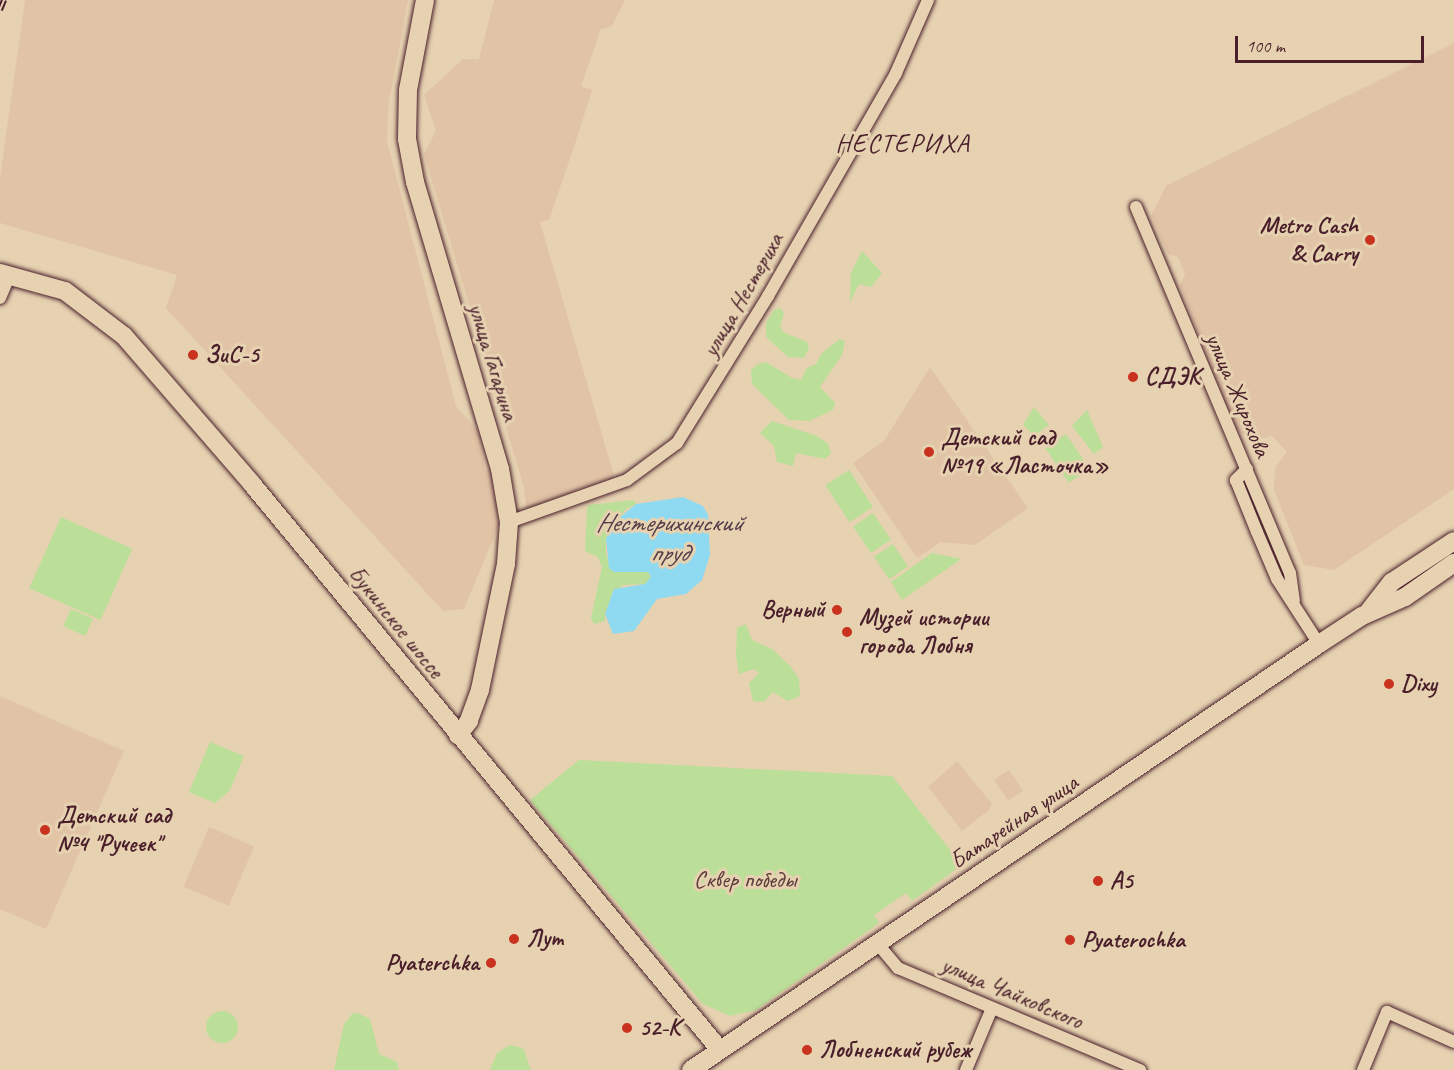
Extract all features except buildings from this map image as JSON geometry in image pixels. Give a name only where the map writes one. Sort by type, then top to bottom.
[{"type":"main road","name":"улица Гагарина","points":[[425,0],[408,90],[407,139],[415,182],[500,469],[509,522],[506,564],[480,690],[469,721],[458,735]]},
{"type":"main road","name":"Букинское шоссе","points":[[5,274],[65,291],[124,336],[252,484],[720,1050]]},
{"type":"main road","name":"Батарейная улица","points":[[1366,615],[1392,582],[1454,541]]},
{"type":"main road","name":"Батарейная улица","points":[[691,1070],[1319,644],[1366,615],[1405,597],[1454,563]]},
{"type":"street","name":"улица Нестериха","points":[[509,522],[627,480],[677,443],[762,306],[896,73],[928,0]]},
{"type":"street","name":"улица Жирохова","points":[[1136,207],[1290,573],[1294,601]]},
{"type":"street","points":[[0,298],[5,274]]},
{"type":"street","name":"улица Жирохова","points":[[1247,469],[1236,480],[1277,579],[1294,601],[1319,644]]},
{"type":"street","name":"улица Чайковского","points":[[878,943],[898,968],[1140,1070]]},
{"type":"street","points":[[966,1070],[992,1008]]},
{"type":"street","points":[[1363,1070],[1387,1012],[1454,1041]]},
{"type":"shaded area","points":[[25,0],[408,0],[389,102],[387,141],[456,406],[479,432],[485,470],[494,471],[501,520],[464,609],[443,611],[166,308],[177,275],[0,223],[0,178]]},
{"type":"shaded area","points":[[494,0],[625,0],[611,27],[601,29],[581,86],[592,90],[578,135],[549,220],[540,222],[615,479],[527,511],[524,488],[424,154],[436,131],[424,95],[463,59],[479,59]]},
{"type":"shaded area","points":[[1454,43],[1454,489],[1334,570],[1304,565],[1274,490],[1275,468],[1287,452],[1272,436],[1253,441],[1233,427],[1180,285],[1185,274],[1178,257],[1168,254],[1151,215],[1167,185]]},
{"type":"shaded area","name":"Детский сад №19 «Ласточка»","points":[[930,367],[1028,508],[975,545],[940,542],[917,558],[853,463],[884,441]]},
{"type":"shaded area","name":"Детский сад №4 \"Ручеек\"","points":[[0,696],[124,751],[46,929],[0,909]]},
{"type":"shaded area","points":[[957,761],[992,804],[989,810],[962,831],[928,787]]},
{"type":"shaded area","points":[[1009,770],[1023,791],[1008,801],[994,780]]},
{"type":"shaded area","points":[[209,827],[254,846],[229,906],[184,887]]},
{"type":"green space","points":[[862,251],[882,273],[871,287],[859,284],[850,302],[851,273]]},
{"type":"green space","points":[[781,308],[784,314],[780,326],[783,332],[807,342],[809,348],[804,358],[788,357],[766,337],[766,323],[774,310]]},
{"type":"green space","points":[[840,339],[845,341],[842,355],[820,387],[835,403],[833,410],[809,421],[789,420],[752,384],[751,371],[756,365],[766,362],[792,378],[801,380],[807,368],[816,364],[822,353]]},
{"type":"green space","points":[[1034,407],[1049,425],[1034,436],[1023,425]]},
{"type":"green space","points":[[1087,410],[1103,447],[1094,454],[1072,426]]},
{"type":"green space","points":[[772,421],[817,436],[828,444],[831,453],[825,459],[796,453],[793,466],[777,462],[774,446],[760,433]]},
{"type":"green space","points":[[1066,434],[1089,469],[1069,483],[1045,448]]},
{"type":"green space","points":[[849,470],[873,507],[849,522],[826,485]]},
{"type":"green space","points":[[634,500],[636,504],[625,510],[606,539],[606,555],[614,571],[648,572],[651,577],[645,584],[622,585],[605,614],[605,621],[594,624],[591,618],[602,567],[598,557],[585,551],[588,505]]},
{"type":"green space","points":[[873,513],[891,540],[871,553],[853,526]]},
{"type":"green space","points":[[61,517],[132,549],[101,620],[29,588]]},
{"type":"green space","points":[[893,544],[908,566],[889,579],[874,557]]},
{"type":"green space","points":[[932,553],[961,559],[902,600],[891,582]]},
{"type":"green space","points":[[71,609],[93,619],[85,636],[63,626]]},
{"type":"green space","points":[[746,624],[752,640],[772,649],[791,667],[799,679],[800,696],[788,701],[773,692],[764,702],[753,701],[749,683],[759,673],[754,669],[739,674],[736,656],[737,628]]},
{"type":"green space","points":[[210,742],[244,756],[230,790],[215,803],[189,792]]},
{"type":"green space","name":"Сквер победы","points":[[579,760],[892,776],[962,865],[912,901],[906,893],[874,915],[879,923],[756,1010],[730,1016],[703,1004],[530,800]]},
{"type":"green space","points":[[222,1011],[233,1016],[238,1027],[233,1038],[222,1043],[211,1038],[206,1027],[211,1016]]},
{"type":"green space","points":[[358,1013],[370,1019],[379,1054],[397,1062],[399,1070],[334,1070],[344,1024],[352,1014]]},
{"type":"green space","points":[[510,1045],[523,1048],[531,1070],[490,1070],[497,1053]]},
{"type":"water","name":"Нестерихинский пруд","points":[[683,497],[703,506],[708,515],[710,555],[702,580],[686,594],[657,599],[634,631],[613,634],[605,614],[614,589],[645,584],[651,577],[648,572],[614,572],[609,568],[606,539],[614,522],[636,504]]},
{"type":"railway","points":[[0,10],[4,0]]},
{"type":"place","name":"Metro Cash & Carry","points":[[1370,240]]},
{"type":"place","name":"ЗиС-5","points":[[193,355]]},
{"type":"place","name":"СДЭК","points":[[1133,377]]},
{"type":"place","name":"Детский сад №19 «Ласточка»","points":[[929,452]]},
{"type":"place","name":"Верный","points":[[837,610]]},
{"type":"place","name":"Музей истории города Лобня","points":[[847,632]]},
{"type":"place","name":"Dixy","points":[[1389,684]]},
{"type":"place","name":"Детский сад №4 \"Ручеек\"","points":[[45,830]]},
{"type":"place","name":"А5","points":[[1098,881]]},
{"type":"place","name":"Лут","points":[[514,939]]},
{"type":"place","name":"Pyaterochka","points":[[1070,940]]},
{"type":"place","name":"Pyaterchka","points":[[491,963]]},
{"type":"place","name":"52-К","points":[[627,1028]]},
{"type":"place","name":"Лобненский рубеж","points":[[807,1050]]},
{"type":"district","name":"НЕСТЕРИХА","points":[[903,144]]}]
